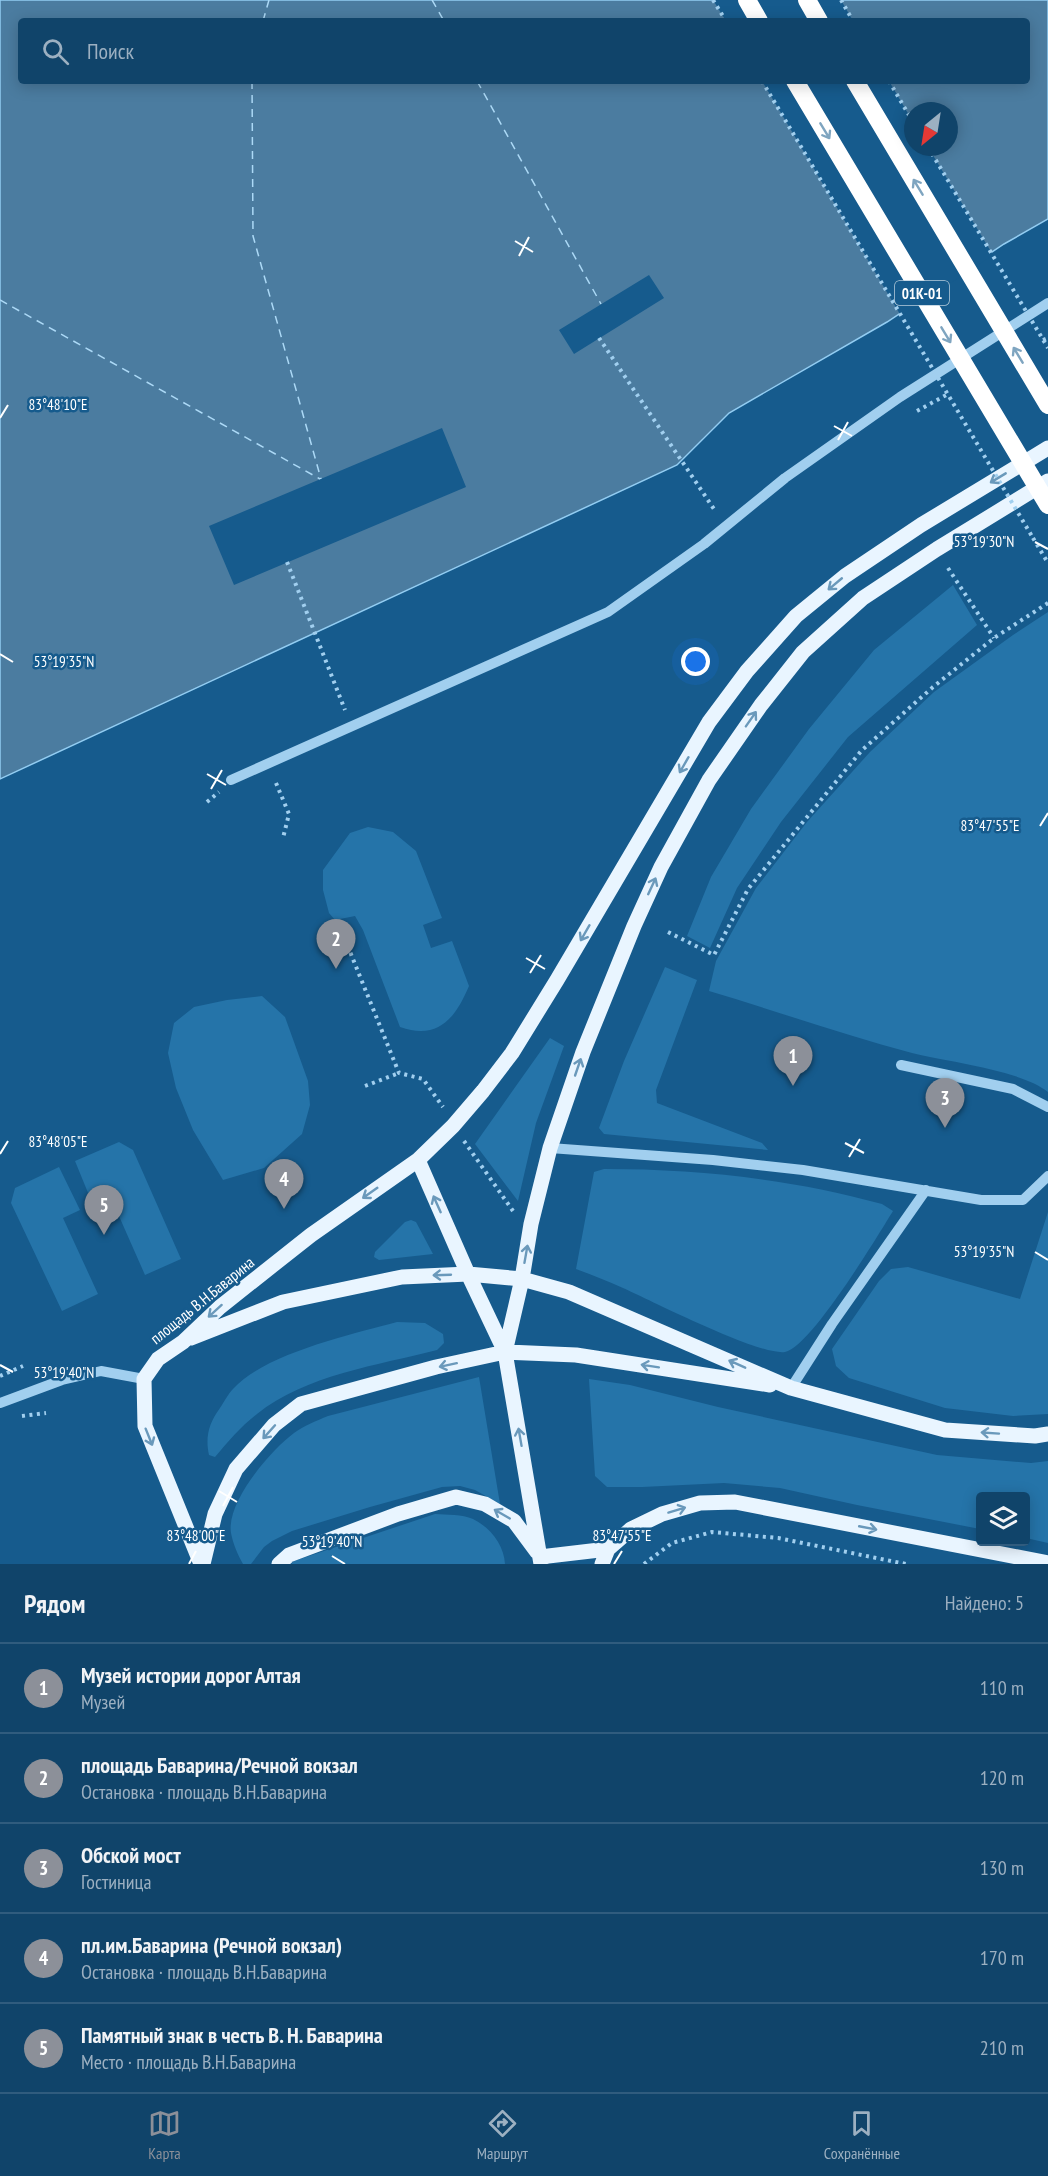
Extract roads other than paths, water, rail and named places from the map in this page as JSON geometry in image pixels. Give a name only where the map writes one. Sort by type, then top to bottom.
[{"type":"highway","points":[[747,0],[757,18]]},
{"type":"highway","points":[[807,0],[817,18]]},
{"type":"highway","name":"01К-01","points":[[797,84],[1048,505]]},
{"type":"highway","name":"01К-01","points":[[857,84],[1048,405]]},
{"type":"main road","name":"площадь В.Н.Баварина","points":[[144,1379],[158,1359],[183,1341],[220,1307],[311,1235],[418,1160],[453,1126],[512,1053],[709,722],[747,671],[796,616],[845,576],[921,525],[1048,448]]},
{"type":"main road","points":[[505,1352],[522,1279],[531,1224],[550,1148],[584,1052],[634,926],[657,877],[709,780],[761,705],[803,652],[863,598],[937,549],[1048,481]]},
{"type":"main road","points":[[418,1160],[505,1352],[540,1561]]},
{"type":"main road","points":[[183,1341],[283,1302],[402,1277],[468,1274],[522,1279],[579,1296],[791,1388]]},
{"type":"main road","points":[[202,1564],[215,1514],[236,1469],[274,1425],[301,1404],[436,1367],[505,1352],[576,1355],[791,1388],[945,1430],[1035,1436],[1048,1434]]},
{"type":"main road","points":[[144,1379],[145,1426],[202,1564]]},
{"type":"main road","points":[[279,1564],[289,1555],[365,1525],[456,1497],[485,1504],[514,1521],[540,1561]]},
{"type":"main road","points":[[602,1564],[608,1549],[631,1529],[662,1514],[700,1503],[735,1502],[1048,1563]]},
{"type":"main road","points":[[540,1561],[608,1549]]},
{"type":"street","points":[[231,780],[608,612],[704,544],[795,471],[900,397],[1048,303]]},
{"type":"street","points":[[901,1065],[1013,1089],[1048,1107]]},
{"type":"street","points":[[550,1148],[713,1160],[803,1170],[981,1200],[1023,1200],[1048,1176]]},
{"type":"street","points":[[791,1388],[832,1323],[926,1190]]},
{"type":"street","points":[[0,1403],[62,1380],[101,1371],[144,1379]]},
{"type":"place","name":"площадь Баварина/Речной вокзал","points":[[336,969]]},
{"type":"place","name":"Музей истории дорог Алтая","points":[[793,1086]]},
{"type":"place","name":"Обской мост","points":[[945,1128]]},
{"type":"place","name":"пл.им.Баварина (Речной вокзал)","points":[[284,1209]]},
{"type":"place","name":"Памятный знак в честь В. Н. Баварина","points":[[104,1235]]}]
